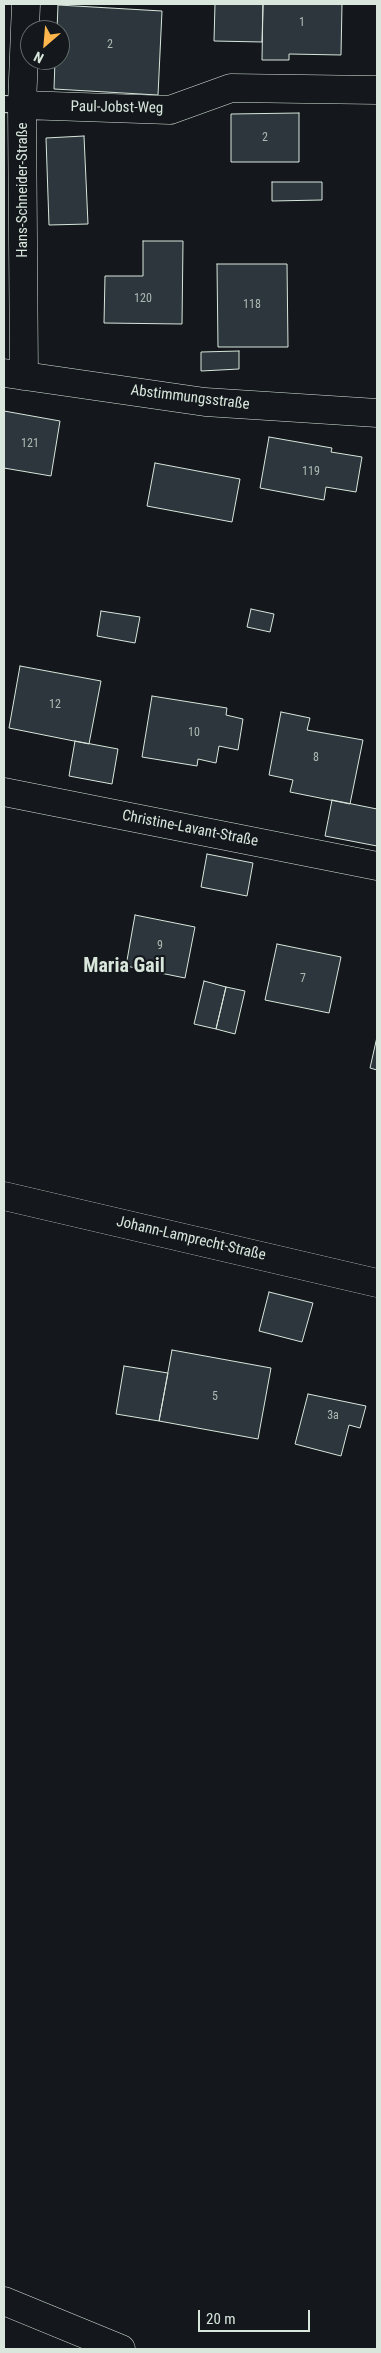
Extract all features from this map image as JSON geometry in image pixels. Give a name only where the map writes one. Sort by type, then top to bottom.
[{"type":"street","name":"Hans-Schneider-Straße","points":[[14,374],[13,104],[26,4]]},
{"type":"street","name":"Paul-Jobst-Weg","points":[[13,104],[170,110],[231,88],[377,90]]},
{"type":"street","name":"Abstimmungsstraße","points":[[14,374],[205,402],[377,413]]},
{"type":"street","name":"Christine-Lavant-Straße","points":[[4,792],[377,866]]},
{"type":"street","name":"Johann-Lamprecht-Straße","points":[[4,1196],[377,1283]]},
{"type":"street","points":[[4,2301],[121,2349]]},
{"type":"building","points":[[215,4],[263,4],[262,42],[214,41]]},
{"type":"building","points":[[263,4],[342,4],[341,55],[289,54],[289,60],[262,60]]},
{"type":"building","points":[[58,5],[162,11],[158,95],[54,89],[55,70],[70,70],[70,20],[57,20]]},
{"type":"building","points":[[299,113],[299,162],[231,162],[231,114]]},
{"type":"building","points":[[84,136],[88,224],[49,225],[46,138]]},
{"type":"building","points":[[272,182],[322,182],[322,200],[272,201]]},
{"type":"building","points":[[143,241],[183,241],[182,324],[104,323],[105,276],[143,276]]},
{"type":"building","points":[[217,264],[287,264],[288,347],[218,347]]},
{"type":"building","points":[[239,351],[239,369],[201,371],[201,352]]},
{"type":"building","points":[[4,411],[60,421],[51,476],[4,468]]},
{"type":"building","points":[[269,437],[332,448],[331,452],[362,457],[356,492],[326,487],[324,500],[260,488]]},
{"type":"building","points":[[155,463],[240,479],[232,522],[147,506]]},
{"type":"building","points":[[251,609],[274,614],[270,632],[247,627]]},
{"type":"building","points":[[101,611],[140,617],[135,643],[97,636]]},
{"type":"building","points":[[20,666],[101,681],[89,744],[9,728]]},
{"type":"building","points":[[152,696],[227,708],[226,715],[243,719],[238,750],[219,746],[216,763],[198,759],[197,766],[142,757]]},
{"type":"building","points":[[281,712],[310,718],[307,730],[363,740],[350,804],[290,792],[293,780],[269,775]]},
{"type":"building","points":[[75,741],[118,749],[112,784],[69,776]]},
{"type":"building","points":[[332,800],[377,809],[377,846],[325,836]]},
{"type":"building","points":[[207,854],[253,863],[247,896],[201,887]]},
{"type":"building","points":[[135,915],[195,927],[185,978],[126,966]]},
{"type":"building","points":[[277,944],[341,957],[329,1013],[265,1000]]},
{"type":"building","points":[[204,981],[226,987],[216,1029],[194,1024]]},
{"type":"building","points":[[226,987],[245,991],[235,1034],[216,1029]]},
{"type":"building","points":[[377,1037],[377,1070],[370,1068]]},
{"type":"building","points":[[269,1292],[313,1303],[302,1342],[259,1331]]},
{"type":"building","points":[[172,1350],[271,1368],[258,1439],[159,1421]]},
{"type":"building","points":[[124,1366],[168,1373],[159,1421],[116,1414]]},
{"type":"building","points":[[308,1394],[366,1406],[360,1428],[349,1425],[341,1456],[295,1444]]},
{"type":"district","name":"Maria Gail","points":[[124,967]]}]
